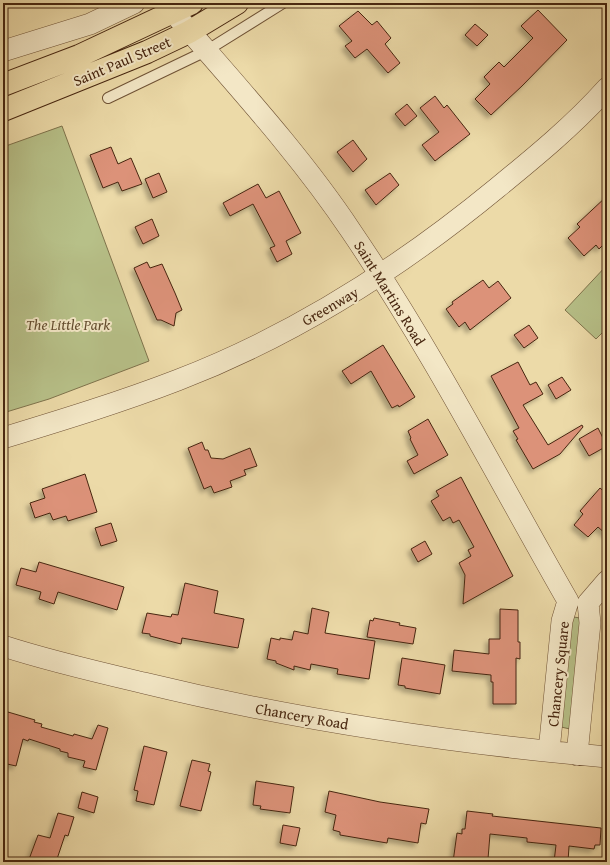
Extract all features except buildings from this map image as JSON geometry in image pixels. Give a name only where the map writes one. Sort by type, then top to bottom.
[{"type":"main road","name":"Saint Paul Street","points":[[3,110],[147,52],[189,32],[237,3]]},
{"type":"main road","name":"Saint Paul Street","points":[[3,85],[79,56],[182,8]]},
{"type":"street","points":[[3,51],[90,24],[134,3]]},
{"type":"street","name":"Saint Martins Road","points":[[182,8],[189,32],[306,170],[351,230],[442,376],[578,602]]},
{"type":"street","name":"Greenway","points":[[3,438],[120,401],[206,368],[272,338],[326,309],[380,275],[458,220],[525,165],[574,121],[607,88]]},
{"type":"street","points":[[578,602],[607,581]]},
{"type":"street","name":"Chancery Square","points":[[549,751],[562,621],[578,602],[590,623],[577,754]]},
{"type":"street","name":"Chancery Road","points":[[3,646],[101,673],[272,712],[412,735],[607,757]]},
{"type":"lane","points":[[108,98],[206,51],[283,3]]},
{"type":"green space","name":"The Little Park","points":[[62,126],[149,361],[49,399],[3,413],[3,147]]},
{"type":"green space","points":[[607,265],[607,328],[596,339],[565,310]]},
{"type":"green space","points":[[574,617],[580,618],[584,623],[570,729],[561,727],[567,625]]}]
